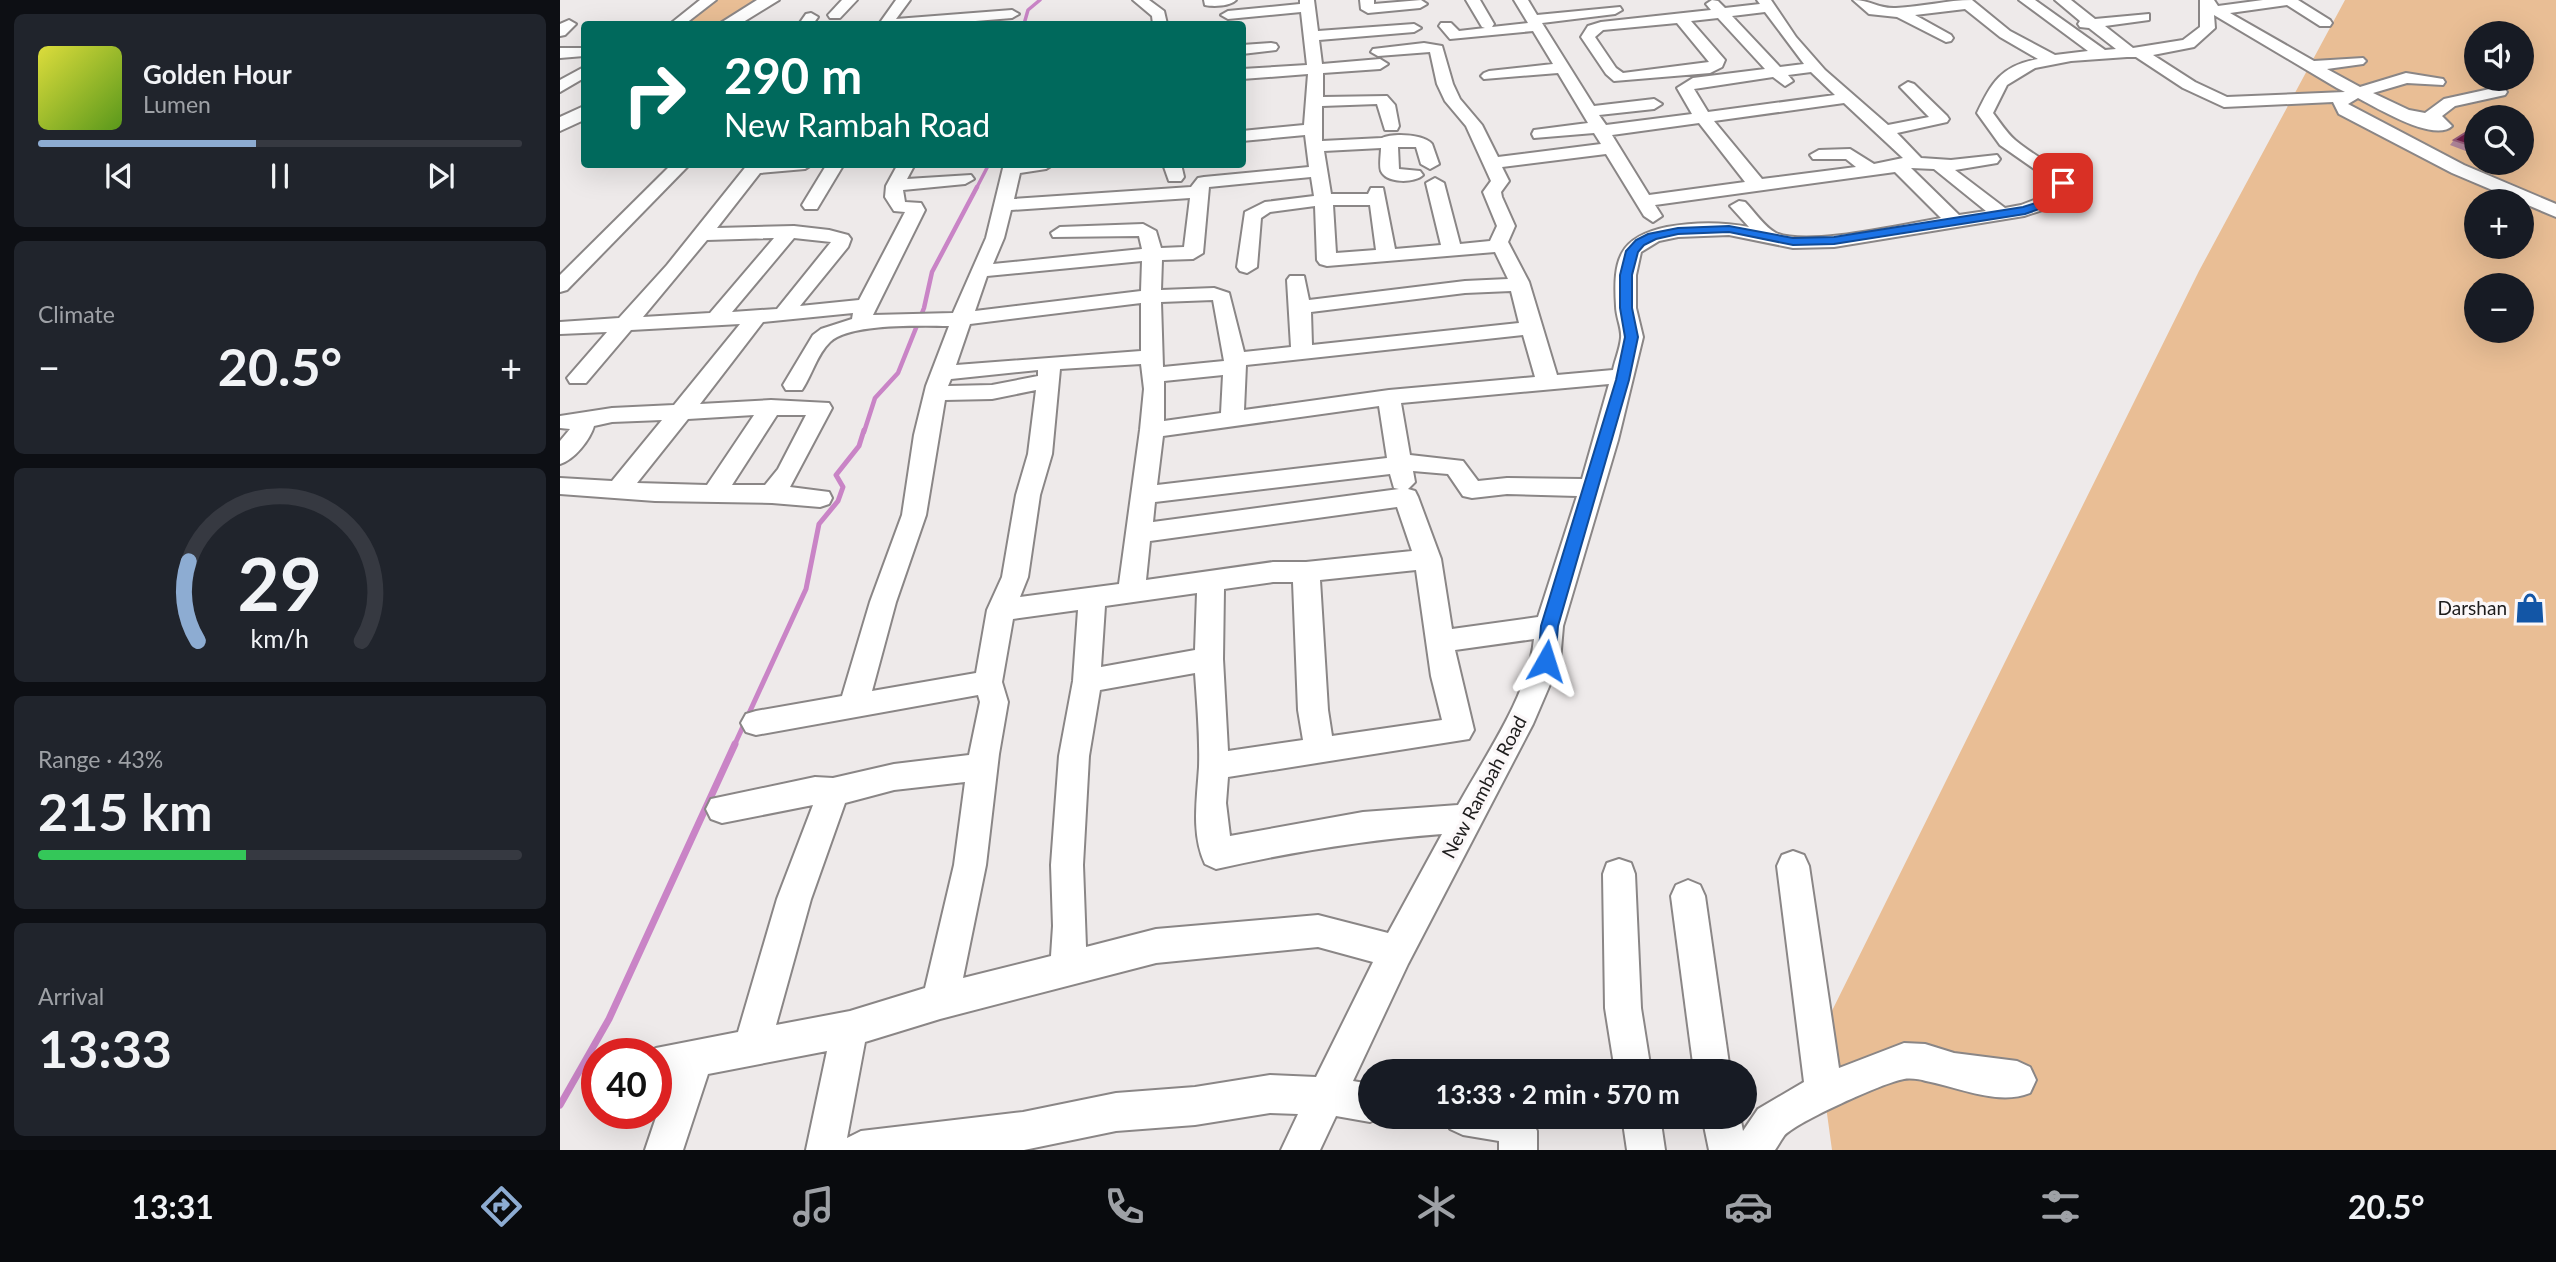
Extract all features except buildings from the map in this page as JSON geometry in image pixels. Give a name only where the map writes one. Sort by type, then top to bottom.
[{"type":"main road","points":[[733,21],[770,0]]},
{"type":"main road","points":[[746,21],[782,0]]},
{"type":"main road","points":[[561,123],[581,107]]},
{"type":"main road","points":[[561,123],[581,113]]},
{"type":"street","points":[[681,21],[709,0]]},
{"type":"street","points":[[835,15],[850,0]]},
{"type":"street","points":[[888,21],[903,0]]},
{"type":"street","points":[[1140,0],[1159,14],[1160,21]]},
{"type":"street","points":[[1210,2],[1229,0]]},
{"type":"street","points":[[1367,0],[1368,9],[1419,4]]},
{"type":"street","points":[[1473,0],[1487,24]]},
{"type":"street","points":[[1446,26],[1455,36],[1529,13],[1583,0]]},
{"type":"street","points":[[1710,0],[1777,73],[1791,98]]},
{"type":"street","points":[[1860,0],[1874,11],[1899,12],[1968,4],[2002,6],[2028,1],[2103,55]]},
{"type":"street","points":[[2062,0],[2136,54],[2224,102],[2353,95],[2409,78],[2437,82]]},
{"type":"street","points":[[2211,5],[2288,1],[2325,23]]},
{"type":"street","points":[[1681,18],[1717,60],[1715,66],[1620,78],[1611,71],[1588,37],[1592,29],[1601,26],[1681,18],[1767,3],[1791,40],[1816,67],[1846,98],[1911,152],[1913,157],[1904,164]]},
{"type":"street","points":[[1968,4],[2005,34],[2050,59]]},
{"type":"street","points":[[1529,13],[1661,5]]},
{"type":"street","points":[[2211,5],[2314,66],[2353,95],[2408,115],[2427,118],[2450,103],[2500,92]]},
{"type":"street","points":[[2195,39],[2209,25],[2211,5]]},
{"type":"street","points":[[1899,12],[1946,38]]},
{"type":"street","points":[[918,21],[1012,13]]},
{"type":"street","points":[[1529,13],[1664,233]]},
{"type":"street","points":[[1227,15],[1307,18],[1374,31],[1414,28]]},
{"type":"street","points":[[2063,26],[2144,17]]},
{"type":"street","points":[[1307,18],[1315,85],[1313,137],[1323,200],[1327,260],[1498,244],[1504,248],[1520,285],[1548,382]]},
{"type":"street","points":[[2115,20],[2133,31]]},
{"type":"street","points":[[1374,31],[1380,64]]},
{"type":"street","points":[[2195,39],[2260,36]]},
{"type":"street","name":"New Rambah Road","points":[[1300,1150],[1396,951],[1518,724],[1546,661],[1549,626],[1591,488],[1632,337],[1626,308],[1626,275],[1632,251],[1640,242],[1664,233],[1729,229],[1793,242],[1822,242],[2002,214],[2048,204],[2064,197],[2067,191],[2063,183],[2007,142],[1986,113],[1990,92],[2008,75],[2050,59],[2136,54],[2186,44],[2195,39]]},
{"type":"street","points":[[1246,50],[1271,47]]},
{"type":"street","points":[[1259,89],[1315,85],[1424,47],[1437,49],[1445,84],[1453,100],[1474,125],[1500,181],[1492,192],[1506,226],[1498,244]]},
{"type":"street","points":[[560,53],[581,52]]},
{"type":"street","points":[[560,67],[581,54]]},
{"type":"street","points":[[1501,62],[1559,62]]},
{"type":"street","points":[[1489,76],[1559,62]]},
{"type":"street","points":[[2314,66],[2365,65],[2329,76]]},
{"type":"street","points":[[1758,186],[1703,117],[1686,91],[1689,85],[1816,67]]},
{"type":"street","points":[[560,87],[581,74]]},
{"type":"street","points":[[1246,75],[1381,99],[1387,105],[1394,130],[1391,171],[1397,175],[1414,175]]},
{"type":"street","points":[[1885,131],[1941,119],[1908,86]]},
{"type":"street","points":[[1765,92],[1791,98],[1846,98]]},
{"type":"street","points":[[2353,95],[2340,104],[2345,111],[2458,169],[2556,211]]},
{"type":"street","points":[[1540,134],[1703,117],[1791,98]]},
{"type":"street","points":[[1589,111],[1654,104]]},
{"type":"street","points":[[1246,136],[1313,137],[1394,130],[1415,141],[1423,142],[1430,164]]},
{"type":"street","points":[[1493,163],[1611,148]]},
{"type":"street","points":[[1819,155],[1850,153],[1871,170]]},
{"type":"street","points":[[1644,201],[1904,164],[1951,165],[1991,159]]},
{"type":"street","points":[[1904,164],[1955,221]]},
{"type":"street","points":[[560,286],[678,168]]},
{"type":"street","points":[[578,378],[755,168]]},
{"type":"street","points":[[811,205],[834,168]]},
{"type":"street","points":[[794,384],[820,339],[832,331],[849,329],[864,313],[916,210],[915,207],[901,207],[896,204],[893,191],[904,168]]},
{"type":"street","points":[[853,706],[883,602],[914,515],[926,435],[939,382],[979,271],[995,238],[1012,168]]},
{"type":"street","points":[[1942,168],[2002,214]]},
{"type":"street","points":[[1200,294],[1194,273],[1193,253],[1200,186],[1215,179],[1318,171]]},
{"type":"street","points":[[896,186],[965,179]]},
{"type":"street","points":[[1435,183],[1452,249]]},
{"type":"street","points":[[1003,205],[1199,192]]},
{"type":"street","points":[[1247,267],[1252,216],[1265,207],[1323,200],[1378,196],[1386,255]]},
{"type":"street","points":[[1740,206],[1768,237]]},
{"type":"street","points":[[1060,233],[1143,230],[1149,234],[1152,254],[1152,430],[1131,592]]},
{"type":"street","points":[[701,234],[788,233],[833,235],[841,239],[841,243],[783,314]]},
{"type":"street","points":[[715,320],[788,233]]},
{"type":"street","points":[[979,271],[1152,254],[1193,253]]},
{"type":"street","points":[[1297,280],[1302,352]]},
{"type":"street","points":[[1300,307],[1465,288],[1520,285]]},
{"type":"street","points":[[560,328],[783,314],[864,313],[900,320],[962,319],[1152,296],[1214,294],[1224,300],[1235,364],[1231,419]]},
{"type":"street","points":[[618,491],[757,317]]},
{"type":"street","points":[[939,382],[969,395],[992,393],[1049,371],[1235,364],[1302,352],[1532,328]]},
{"type":"street","points":[[940,1001],[970,865],[982,767],[994,702],[988,682],[1001,610],[1015,577],[1028,495],[1040,454],[1049,371]]},
{"type":"street","points":[[1152,430],[1389,397],[1623,376]]},
{"type":"street","points":[[1214,765],[1278,758],[1320,749],[1459,730],[1445,676],[1442,641],[1427,559],[1406,496],[1389,397]]},
{"type":"street","points":[[714,494],[771,407]]},
{"type":"street","points":[[569,422],[612,415],[818,407],[821,410],[788,473],[772,494]]},
{"type":"street","points":[[560,456],[581,432],[583,425],[569,422]]},
{"type":"street","points":[[1143,495],[1400,465],[1449,464],[1460,473],[1472,490],[1507,486],[1591,488]]},
{"type":"street","points":[[560,486],[618,491],[772,494],[821,498]]},
{"type":"street","points":[[1139,533],[1406,496]]},
{"type":"street","points":[[1001,610],[1273,572],[1306,572],[1427,559]]},
{"type":"street","points":[[1306,572],[1313,710],[1320,749]]},
{"type":"street","points":[[1211,580],[1209,659],[1214,765],[1210,803],[1216,854],[1293,837],[1363,826],[1469,818]]},
{"type":"street","points":[[1067,969],[1070,926],[1067,865],[1074,756],[1087,681],[1088,628],[1093,598]]},
{"type":"street","points":[[1442,641],[1549,626]]},
{"type":"street","points":[[1087,681],[1209,659]]},
{"type":"street","points":[[757,723],[988,682]]},
{"type":"street","points":[[722,809],[815,791],[833,792],[894,777],[982,767]]},
{"type":"street","points":[[751,1049],[794,899],[833,792]]},
{"type":"street","points":[[1793,866],[1825,1092]]},
{"type":"street","points":[[1619,874],[1623,1007],[1631,1059]]},
{"type":"street","points":[[1688,896],[1711,1059]]},
{"type":"street","points":[[672,1063],[850,1029],[940,1001],[1156,946],[1318,931],[1396,951]]},
{"type":"street","points":[[825,1150],[850,1029]]},
{"type":"street","points":[[664,1150],[694,1060]]},
{"type":"street","points":[[1753,1150],[1771,1122],[1786,1111],[1825,1092],[1904,1061],[1925,1062],[1954,1071],[2017,1080]]},
{"type":"street","points":[[861,1150],[1023,1131],[1116,1112],[1195,1106],[1270,1094],[1326,1096],[1358,1101]]},
{"type":"street","points":[[1514,1129],[1517,1131],[1518,1150]]},
{"type":"street","points":[[1643,1129],[1646,1150]]},
{"type":"street","points":[[1724,1129],[1728,1150]]},
{"type":"shaded area","points":[[711,0],[767,0],[730,21],[683,21]]},
{"type":"shaded area","points":[[2345,0],[2556,0],[2556,1150],[1832,1150],[1817,1041],[2199,271]]},
{"type":"waterway","points":[[1025,21],[1028,10],[1040,0]]},
{"type":"waterway","points":[[976,189],[987,168]]},
{"type":"waterway","points":[[864,432],[875,398],[898,373],[924,308],[932,272],[977,187]]},
{"type":"waterway","points":[[734,746],[806,589],[819,524],[838,501],[843,487],[836,475],[859,446],[864,430]]},
{"type":"waterway","points":[[560,1105],[609,1019],[735,744]]},
{"type":"place","name":"Darshan","points":[[2530,608]]},
{"type":"route","points":[[1546,661],[1549,626],[1606,440],[1632,337],[1626,308],[1626,275],[1632,251],[1640,242],[1653,236],[1678,231],[1729,229],[1793,242],[1834,241],[2025,210],[2064,197],[2067,191],[2063,183]]}]
